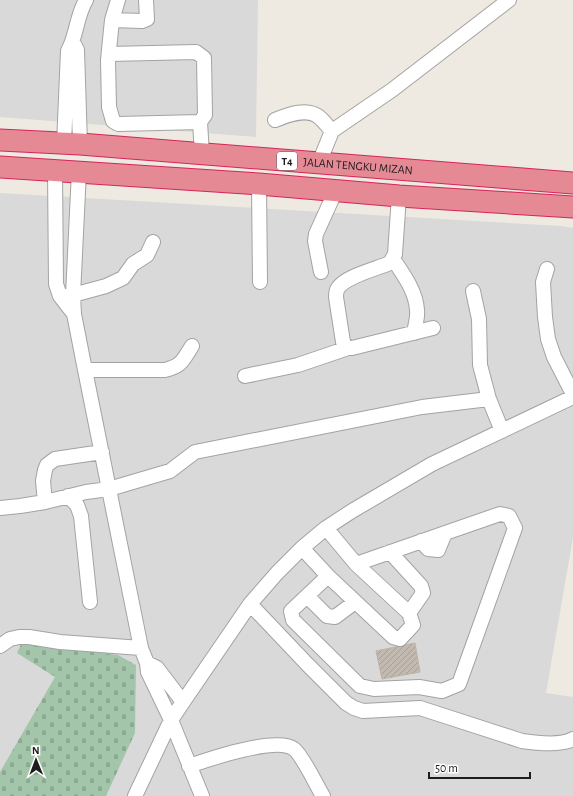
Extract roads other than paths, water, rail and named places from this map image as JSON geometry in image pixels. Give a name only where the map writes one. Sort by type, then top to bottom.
[{"type":"highway","name":"JALAN TENGKU MIZAN","points":[[0,140],[72,144],[573,183]]},
{"type":"highway","name":"T4","points":[[0,167],[259,184],[399,196],[573,206]]},
{"type":"street","points":[[72,144],[66,64],[68,51],[73,42],[80,10],[86,0]]},
{"type":"street","points":[[118,0],[112,20],[109,54],[109,106],[113,122],[118,124],[200,122]]},
{"type":"street","points":[[112,20],[142,21],[147,18],[146,0]]},
{"type":"street","points":[[319,163],[332,131],[380,98],[509,0]]},
{"type":"street","points":[[109,54],[196,52],[204,58],[205,115],[200,122],[202,154]]},
{"type":"street","points":[[275,120],[294,112],[307,113],[318,116],[332,131]]},
{"type":"street","points":[[55,170],[56,284],[66,295],[74,314],[141,648],[147,663],[148,672],[171,720],[202,796]]},
{"type":"street","points":[[66,295],[79,171]]},
{"type":"street","points":[[259,184],[260,282]]},
{"type":"street","points":[[321,272],[315,241],[316,234],[336,190]]},
{"type":"street","points":[[348,348],[343,342],[336,297],[337,291],[346,280],[390,263],[393,259],[395,254],[399,196]]},
{"type":"street","points":[[66,295],[106,286],[123,278],[133,264],[147,255],[153,242]]},
{"type":"street","points":[[393,259],[409,284],[414,296],[417,310],[414,332]]},
{"type":"street","points":[[135,796],[171,720],[182,702],[250,604],[277,573],[302,548],[326,528],[432,464],[573,395],[554,357],[548,339],[544,317],[543,282],[547,269]]},
{"type":"street","points":[[473,291],[479,319],[480,365],[488,399],[502,431]]},
{"type":"street","points":[[245,376],[298,365],[348,348],[433,328]]},
{"type":"street","points":[[85,370],[165,370],[175,368],[183,361],[192,346]]},
{"type":"street","points":[[0,508],[45,502],[68,496],[109,489],[170,471],[195,452],[422,407],[488,399]]},
{"type":"street","points":[[45,502],[43,481],[47,465],[55,459],[102,452]]},
{"type":"street","points":[[68,496],[76,506],[81,516],[90,602]]},
{"type":"street","points":[[328,576],[291,611],[293,620],[360,686],[374,689],[419,687],[442,690],[459,684],[515,528],[508,516],[500,514],[356,564]]},
{"type":"street","points":[[302,548],[355,602],[393,637],[400,639],[413,625],[409,613],[356,564],[326,528]]},
{"type":"street","points":[[390,552],[421,586],[423,593],[409,613]]},
{"type":"street","points":[[307,596],[327,616],[335,617],[355,602]]},
{"type":"street","points":[[250,604],[307,664],[346,703],[354,708],[363,711],[420,708],[522,741],[536,743],[562,743],[573,739]]},
{"type":"street","points":[[1,645],[10,639],[29,637],[60,642],[141,648]]},
{"type":"street","points":[[147,663],[157,668],[182,702]]},
{"type":"street","points":[[189,766],[229,753],[276,745],[286,745],[294,749],[300,757],[323,796]]}]
